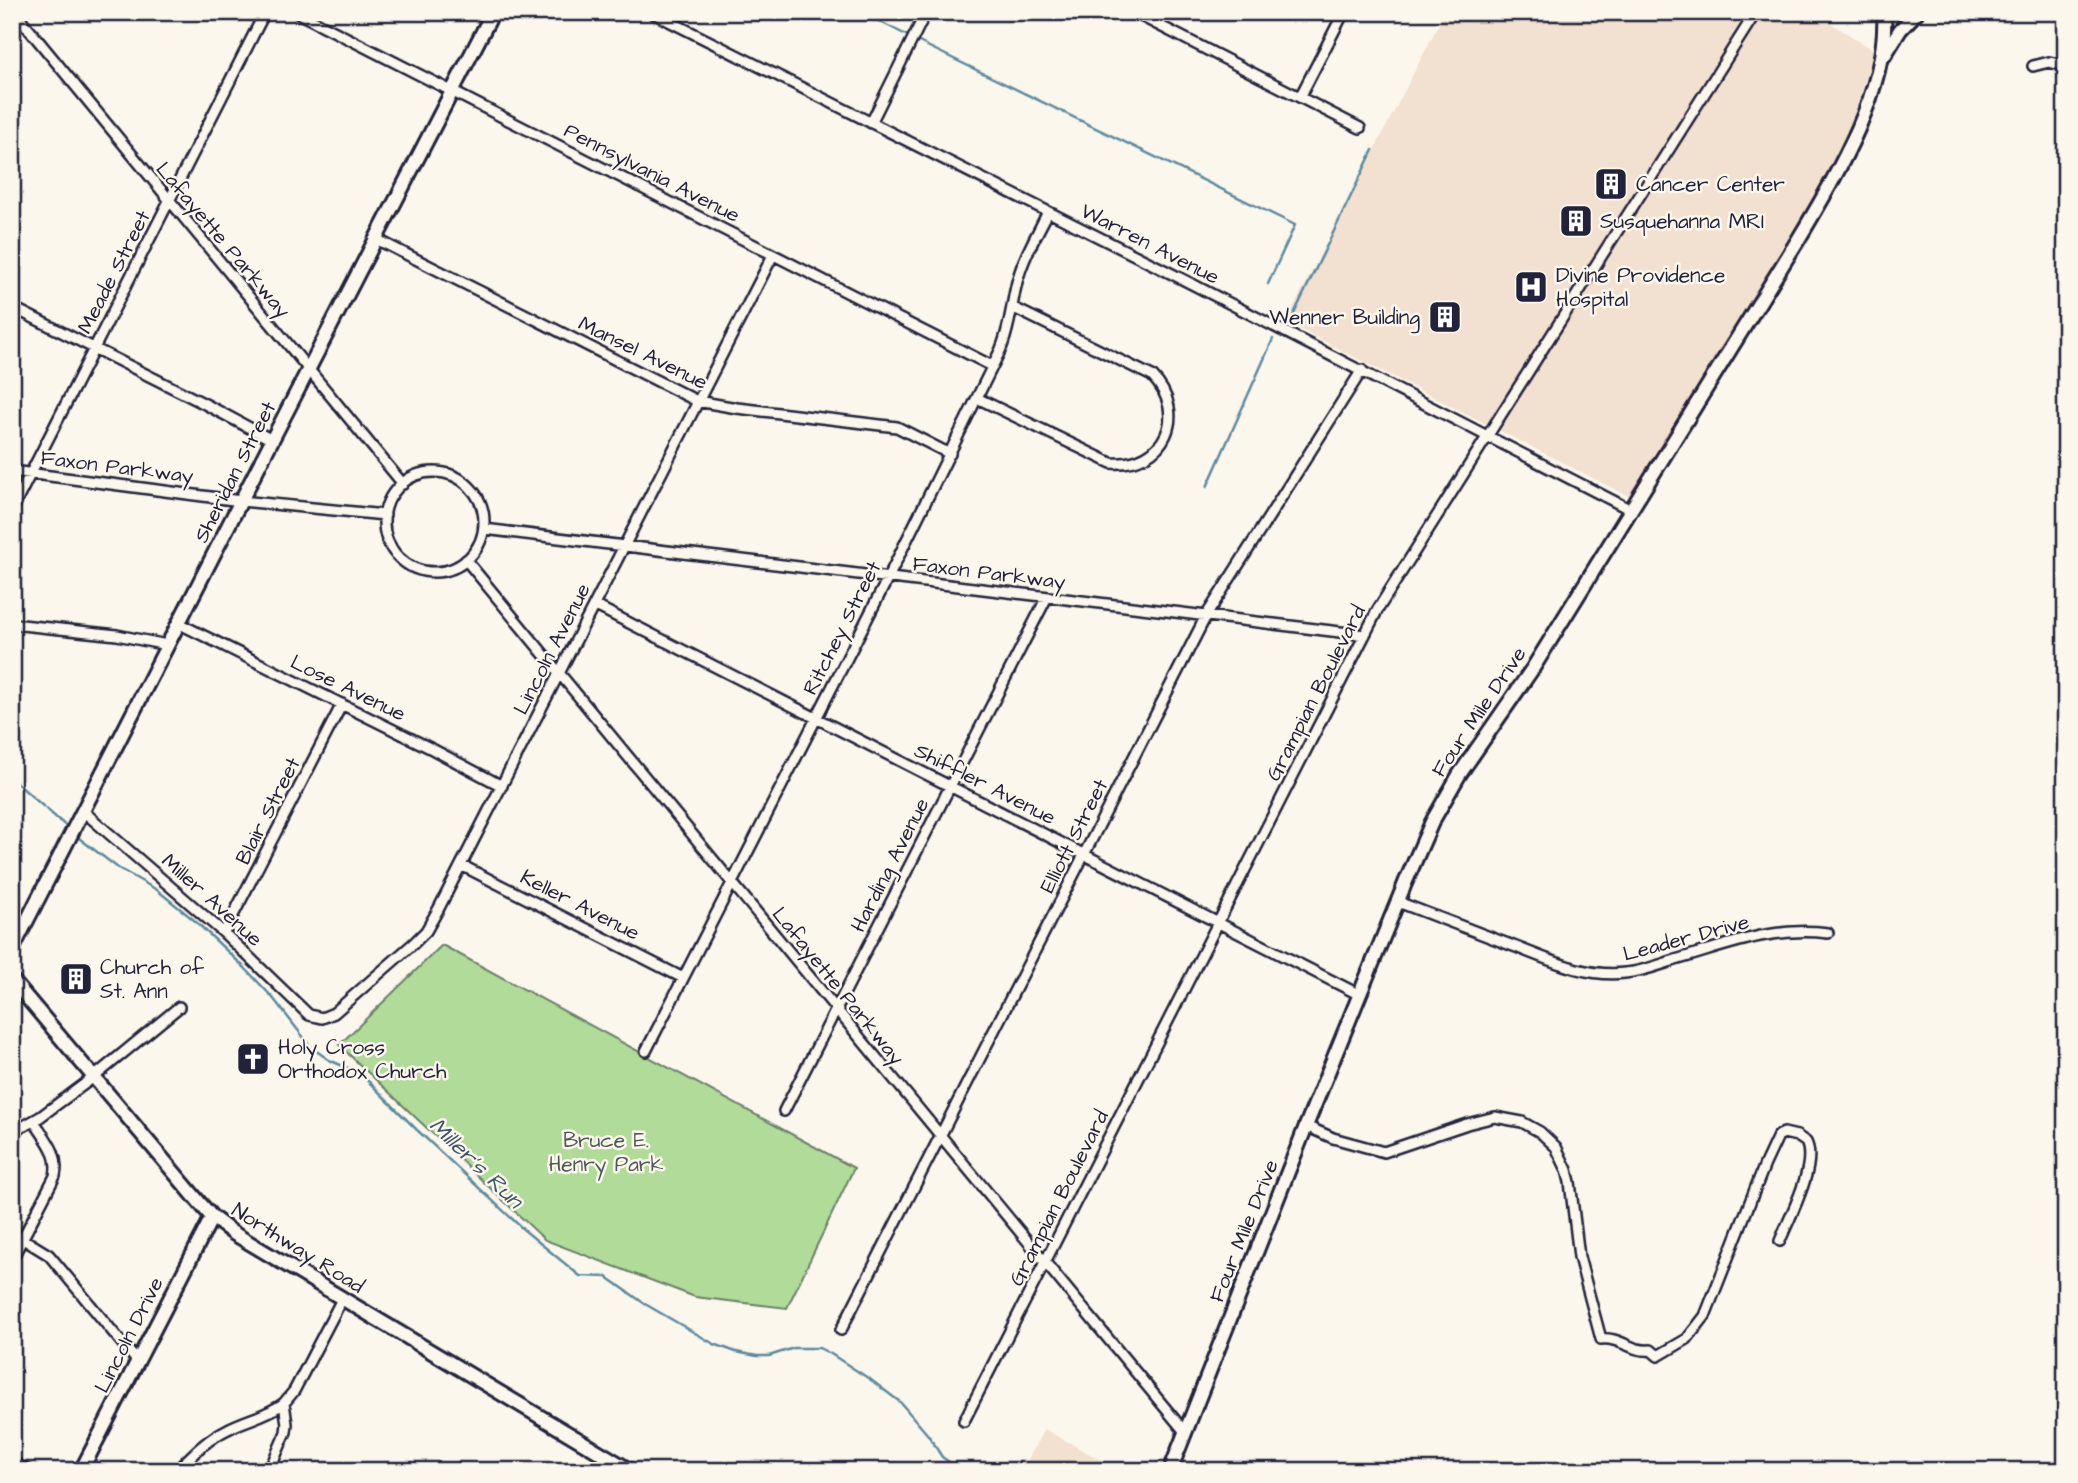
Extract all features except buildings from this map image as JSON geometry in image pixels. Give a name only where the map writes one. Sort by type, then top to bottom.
[{"type":"street","name":"Meade Street","points":[[12,510],[265,12]]},
{"type":"street","name":"Pennsylvania Avenue","points":[[296,12],[992,366]]},
{"type":"street","name":"Sheridan Street","points":[[12,950],[493,12]]},
{"type":"street","name":"Warren Avenue","points":[[651,12],[1362,370],[1631,510]]},
{"type":"street","points":[[871,123],[926,12]]},
{"type":"street","points":[[1133,12],[1360,128]]},
{"type":"street","points":[[1300,97],[1344,12]]},
{"type":"street","name":"Grampian Boulevard","points":[[964,1420],[1389,589],[1756,12]]},
{"type":"street","name":"Four Mile Drive","points":[[1170,1471],[1306,1126],[1433,822],[1448,793],[1533,668],[1830,185],[1865,107],[1879,65],[1884,39],[1884,12]]},
{"type":"street","points":[[1879,65],[1900,30],[1917,12]]},
{"type":"street","name":"Lafayette Parkway","points":[[17,19],[403,484]]},
{"type":"street","points":[[2033,66],[2049,62],[2066,66]]},
{"type":"street","name":"Ritchey Street","points":[[646,1051],[888,578],[1004,343],[1022,266],[1048,212]]},
{"type":"street","name":"Mansel Avenue","points":[[376,239],[697,401],[897,427],[950,454]]},
{"type":"street","name":"Lincoln Avenue","points":[[315,1017],[322,1018],[334,1013],[426,931],[774,255]]},
{"type":"street","points":[[12,307],[272,440]]},
{"type":"street","points":[[977,398],[1111,463],[1135,462],[1146,457],[1158,447],[1167,434],[1170,422],[1169,402],[1152,376],[1012,307]]},
{"type":"street","name":"Elliott Street","points":[[841,1330],[1206,616],[1362,370]]},
{"type":"street","name":"Faxon Parkway","points":[[12,471],[241,501],[385,515]]},
{"type":"street","points":[[432,473],[451,476],[462,481],[478,499],[484,517],[484,529],[480,543],[466,560],[449,570],[429,572],[410,565],[390,546],[386,535],[385,515],[389,501],[403,484],[432,473]]},
{"type":"street","name":"Faxon Parkway","points":[[484,529],[1365,635]]},
{"type":"street","name":"Lafayette Parkway","points":[[466,560],[1185,1432]]},
{"type":"street","name":"Harding Avenue","points":[[783,1111],[1047,597]]},
{"type":"street","name":"Shiffler Avenue","points":[[594,605],[1360,995]]},
{"type":"street","name":"Lose Avenue","points":[[178,623],[502,786]]},
{"type":"street","points":[[12,624],[117,635],[167,645]]},
{"type":"street","name":"Blair Street","points":[[224,933],[342,704]]},
{"type":"street","name":"Miller Avenue","points":[[80,817],[224,933],[300,1007],[315,1017]]},
{"type":"street","name":"Keller Avenue","points":[[461,864],[683,978]]},
{"type":"street","name":"Leader Drive","points":[[1398,902],[1560,965],[1595,973],[1614,974],[1647,969],[1776,932],[1794,930],[1828,933]]},
{"type":"street","name":"Northway Road","points":[[12,981],[212,1217],[233,1233],[631,1471]]},
{"type":"street","points":[[12,1127],[24,1126],[34,1121],[94,1077],[179,1007]]},
{"type":"street","points":[[1306,1126],[1333,1138],[1384,1152],[1495,1117],[1522,1122],[1540,1132],[1556,1147],[1567,1170],[1579,1257],[1601,1339],[1613,1338],[1632,1349],[1651,1350],[1658,1356],[1687,1339],[1705,1316],[1765,1164],[1778,1136],[1784,1133],[1797,1136],[1806,1142],[1810,1156],[1807,1175],[1780,1241]]},
{"type":"street","points":[[12,1259],[55,1176],[57,1167],[56,1155],[34,1121]]},
{"type":"street","name":"Lincoln Drive","points":[[81,1471],[212,1217]]},
{"type":"street","points":[[23,1239],[48,1255],[137,1362]]},
{"type":"street","points":[[176,1471],[211,1438],[266,1414],[284,1403],[304,1374],[342,1299]]},
{"type":"street","points":[[270,1471],[286,1432],[284,1403]]},
{"type":"street","points":[[12,1462],[29,1471]]},
{"type":"shaded area","name":"Divine Providence Hospital","points":[[1445,12],[1813,12],[1875,51],[1854,117],[1828,174],[1630,497],[1286,322]]},
{"type":"shaded area","points":[[1044,1429],[1117,1469],[1116,1471],[1026,1471],[1023,1469]]},
{"type":"green space","name":"Bruce E. Henry Park","points":[[442,945],[854,1168],[787,1308],[695,1297],[545,1240],[339,1045]]},
{"type":"waterway","points":[[861,12],[908,36]]},
{"type":"waterway","points":[[919,42],[1295,225],[1268,284]]},
{"type":"waterway","points":[[1293,316],[1373,150]]},
{"type":"waterway","points":[[1207,487],[1273,339]]},
{"type":"waterway","name":"Miller's Run","points":[[12,779],[68,828]]},
{"type":"waterway","name":"Miller's Run","points":[[75,835],[118,868],[157,890],[194,920],[273,998],[311,1047],[329,1060],[357,1072],[369,1082],[524,1230],[580,1276],[607,1277],[645,1304],[714,1344],[736,1352],[769,1356],[794,1348],[819,1348],[831,1354],[900,1402],[928,1435],[942,1457],[962,1471]]},
{"type":"place","name":"Cancer Center","points":[[1611,184]]},
{"type":"place","name":"Susquehanna MRI","points":[[1576,221]]},
{"type":"place","name":"Divine Providence Hospital","points":[[1531,287]]},
{"type":"place","name":"Wenner Building","points":[[1445,317]]},
{"type":"place","name":"Church of St. Ann","points":[[76,979]]},
{"type":"place","name":"Holy Cross Orthodox Church","points":[[253,1059]]}]
